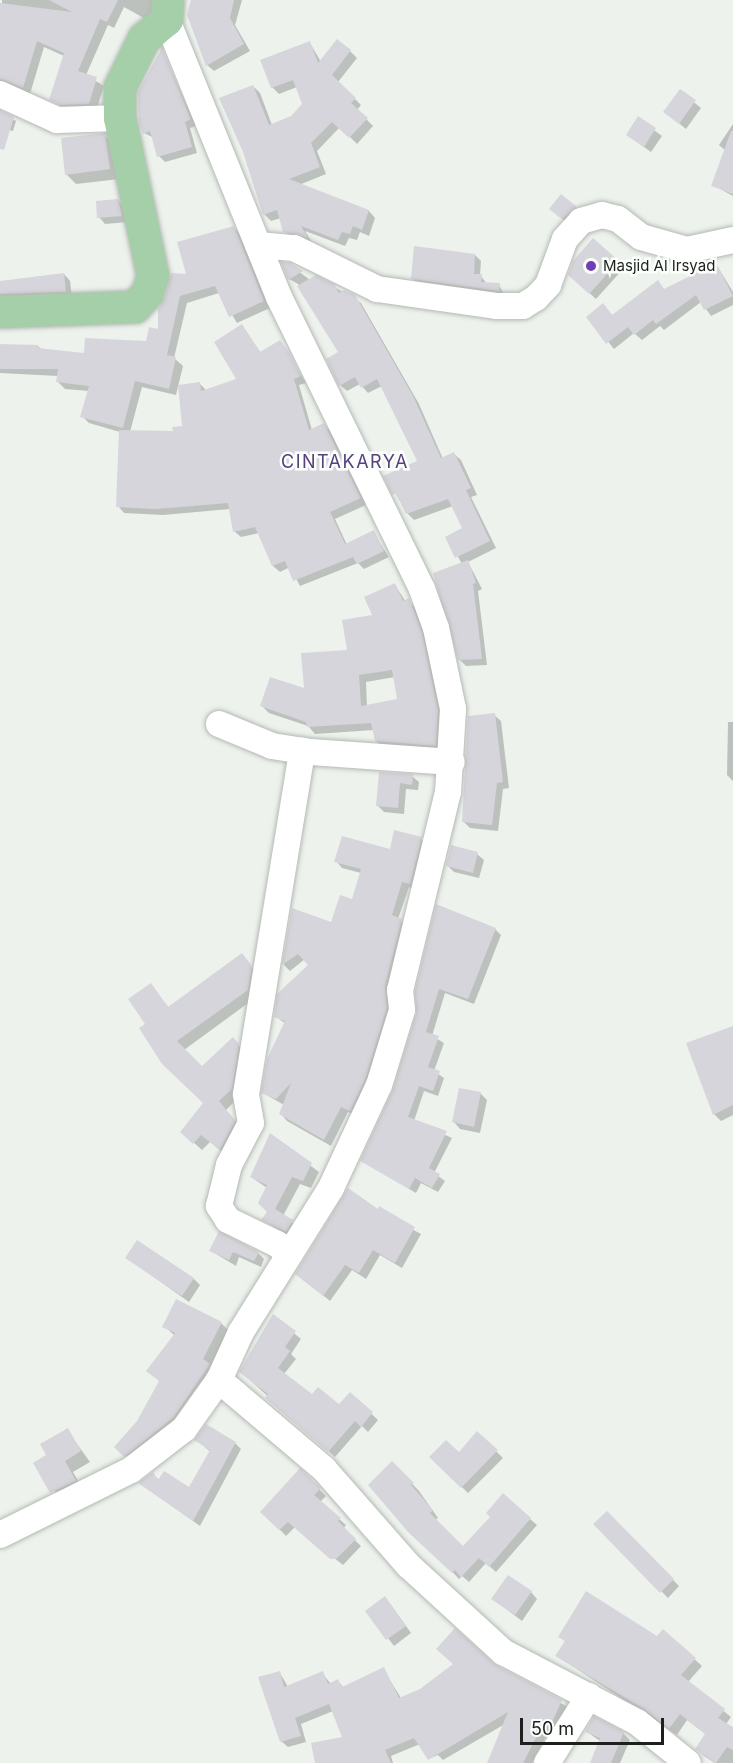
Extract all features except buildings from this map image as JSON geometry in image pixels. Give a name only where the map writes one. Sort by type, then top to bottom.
[{"type":"main road","points":[[0,312],[135,308],[148,293],[153,276],[120,118],[120,88],[129,65],[144,39],[168,10]]},
{"type":"street","points":[[0,1535],[131,1470],[184,1429],[219,1380],[232,1348],[360,1132],[389,1057],[402,1010],[400,990],[434,861],[452,762],[453,709],[448,682],[422,589],[279,297],[168,10]]},
{"type":"street","points":[[0,94],[57,120],[120,118]]},
{"type":"street","points":[[258,245],[294,248],[354,279],[395,293],[496,306],[523,306],[536,298],[548,285],[566,239],[581,221],[602,215],[618,219],[641,237],[687,250],[733,240]]},
{"type":"street","points":[[219,724],[272,746],[302,751],[452,762]]},
{"type":"street","points":[[289,1255],[277,1244],[228,1220],[219,1206],[229,1165],[251,1123],[246,1094],[302,751]]},
{"type":"street","points":[[219,1380],[324,1469],[408,1565],[481,1634],[531,1668],[637,1722],[688,1763]]},
{"type":"street","points":[[547,1763],[589,1696]]},
{"type":"place","name":"Masjid Al Irsyad","points":[[591,266]]},
{"type":"district","name":"CINTAKARYA","points":[[345,462]]}]
